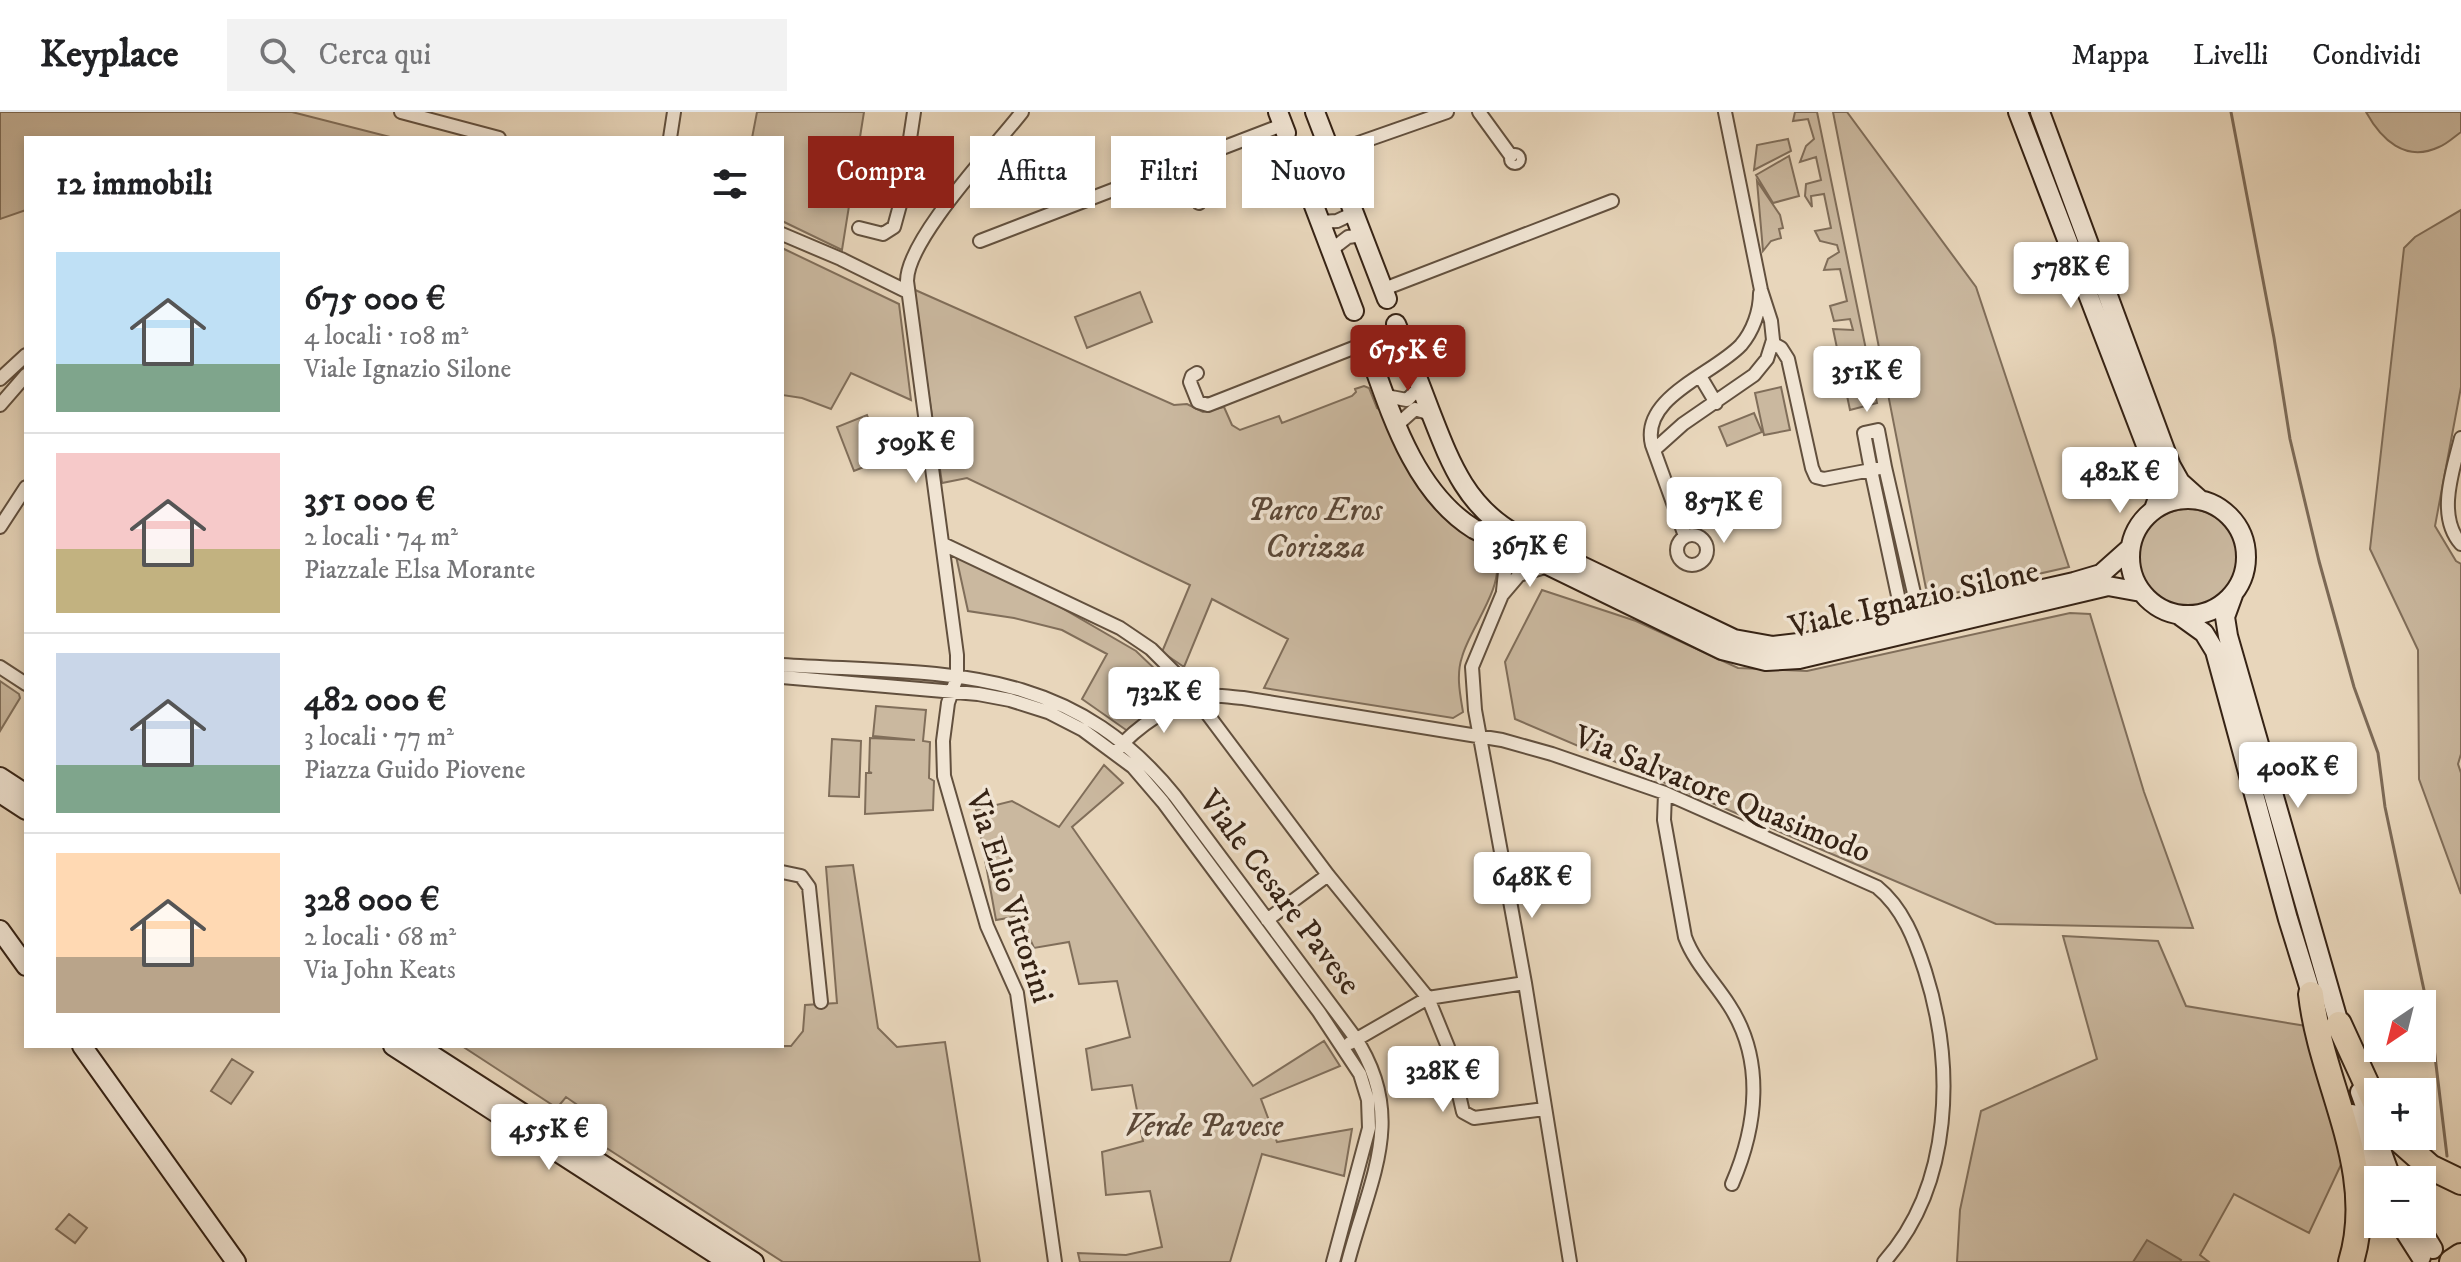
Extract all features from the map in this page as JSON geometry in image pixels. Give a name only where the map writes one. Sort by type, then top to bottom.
[{"type":"highway","points":[[2311,994],[2317,1036],[2356,1169],[2360,1215],[2351,1262]]},
{"type":"highway","points":[[2339,1024],[2364,1078]]},
{"type":"highway","points":[[2411,1150],[2430,1167],[2461,1182]]},
{"type":"highway","points":[[2435,1256],[2460,1256]]},
{"type":"street","points":[[402,112],[492,136]]},
{"type":"street","points":[[670,136],[674,112]]},
{"type":"street","points":[[859,228],[883,234],[894,227],[914,112]]},
{"type":"street","points":[[952,691],[957,677],[957,655],[908,292],[909,267],[933,224],[1022,112]]},
{"type":"street","points":[[1315,112],[1324,136]]},
{"type":"street","points":[[1374,138],[1447,112]]},
{"type":"street","points":[[1479,112],[1511,156]]},
{"type":"street","points":[[1654,450],[1672,432],[1758,372],[1767,359],[1772,343],[1771,321],[1761,290],[1725,112]]},
{"type":"street","points":[[2018,112],[2155,470],[2159,488],[2154,509]]},
{"type":"street","points":[[2040,112],[2171,466],[2180,482],[2199,499],[2222,509],[2231,517],[2243,538],[2246,562],[2225,617],[2228,636],[2339,1024],[2387,1166]]},
{"type":"street","points":[[1226,146],[1282,123]]},
{"type":"street","points":[[980,241],[1111,191]]},
{"type":"street","points":[[1352,208],[1385,294],[1612,201]]},
{"type":"street","points":[[1315,208],[1354,311]]},
{"type":"street","points":[[1320,222],[1337,221],[1354,213]]},
{"type":"street","points":[[784,235],[908,292]]},
{"type":"street","points":[[1331,250],[1348,237],[1363,235]]},
{"type":"street","points":[[1685,536],[1654,450],[1650,428],[1658,410],[1675,393],[1735,351],[1746,339],[1756,317],[1761,290]]},
{"type":"street","name":"Viale Ignazio Silone","points":[[1396,324],[1457,478],[1492,520],[1722,635],[1757,644],[1787,645],[2092,578],[2101,574],[2129,549]]},
{"type":"street","points":[[1197,373],[1190,380],[1199,403],[1208,405],[1365,340]]},
{"type":"street","name":"Viale Ignazio Silone","points":[[1365,340],[1417,468],[1440,499],[1465,523],[1710,645],[1741,657],[1766,661],[1808,657],[2108,586],[2141,592]]},
{"type":"street","points":[[1772,343],[1781,348],[1788,359],[1816,477],[1824,479],[1885,467]]},
{"type":"street","points":[[0,379],[24,357]]},
{"type":"street","points":[[1700,376],[1716,403]]},
{"type":"street","points":[[0,405],[24,377]]},
{"type":"street","points":[[1386,396],[1407,400],[1421,386]]},
{"type":"street","points":[[1397,425],[1415,409],[1431,414]]},
{"type":"street","points":[[1878,430],[1911,617],[1871,470],[1864,433],[1878,430]]},
{"type":"street","points":[[2461,438],[2448,505],[2451,530],[2461,544]]},
{"type":"street","points":[[0,527],[24,490]]},
{"type":"street","points":[[2199,499],[2183,498],[2154,509],[2136,528],[2129,549],[2130,567],[2141,592],[2158,607],[2179,615],[2204,633],[2215,651],[2288,919],[2372,1166]]},
{"type":"street","points":[[1497,540],[1506,563],[1502,595],[1472,667],[1472,685],[1570,1262]]},
{"type":"street","points":[[943,544],[1129,633],[1166,663],[1197,698],[1328,875],[1428,998],[1448,1047],[1460,1108],[1465,1115],[1474,1118],[1545,1109]]},
{"type":"street","points":[[1502,595],[1517,576],[1548,566]]},
{"type":"street","points":[[2179,615],[2191,616],[2214,610],[2233,595]]},
{"type":"street","name":"Viale Cesare Pavese","points":[[784,665],[957,677],[1033,692],[1085,716],[1159,776],[1356,1039],[1377,1077],[1384,1115],[1379,1148],[1348,1262]]},
{"type":"street","points":[[0,667],[24,683]]},
{"type":"street","name":"Viale Cesare Pavese","points":[[784,677],[1003,698],[1048,712],[1120,747],[1344,1047],[1364,1083],[1369,1121],[1365,1147],[1333,1262]]},
{"type":"street","name":"Via Elio Vittorini","points":[[952,691],[943,741],[944,776],[987,926],[1013,978],[1019,998],[1055,1262]]},
{"type":"street","name":"Via Salvatore Quasimodo","points":[[1120,747],[1163,714],[1197,698],[1213,696],[1243,698],[1480,737],[1552,754],[1665,793],[1872,883],[1894,904],[1911,933],[1940,1029],[1944,1073],[1943,1111],[1933,1161],[1918,1209],[1906,1233],[1884,1262]]},
{"type":"street","points":[[7,791],[24,808]]},
{"type":"street","points":[[1665,793],[1664,820],[1685,937],[1739,1021],[1753,1070],[1753,1112],[1741,1163],[1732,1184]]},
{"type":"street","points":[[784,872],[801,876],[809,887],[821,1002]]},
{"type":"street","points":[[1267,920],[1328,875]]},
{"type":"street","points":[[1238,903],[1249,895]]},
{"type":"street","points":[[0,930],[24,963]]},
{"type":"street","points":[[1344,1047],[1428,998],[1525,983]]},
{"type":"street","points":[[83,1048],[236,1262]]},
{"type":"street","points":[[396,1048],[728,1262]]},
{"type":"street","points":[[421,1048],[754,1262]]},
{"type":"street","points":[[2415,1238],[2435,1256]]},
{"type":"street","points":[[2425,1238],[2435,1256]]},
{"type":"green space","points":[[0,112],[292,112],[386,136],[24,136],[24,211],[0,219]]},
{"type":"green space","points":[[757,112],[864,112],[860,136],[808,136],[808,208],[849,208],[842,250],[784,222],[784,136],[752,136]]},
{"type":"green space","points":[[1795,112],[1817,112],[1877,403],[1850,410],[1833,329],[1853,330],[1850,319],[1834,321],[1830,306],[1847,301],[1840,269],[1824,270],[1828,259],[1839,252],[1837,245],[1820,241],[1815,231],[1831,228],[1824,194],[1811,196],[1812,207],[1805,196],[1806,184],[1821,180],[1816,157],[1800,162],[1806,146],[1814,139],[1808,119],[1793,121]]},
{"type":"green space","points":[[1833,112],[1847,112],[1976,287],[2069,567],[1928,599]]},
{"type":"green space","points":[[2366,112],[2461,112],[2461,132],[2445,144],[2427,151],[2405,150],[2387,139]]},
{"type":"green space","points":[[1788,139],[1791,151],[1754,170],[1757,145]]},
{"type":"green space","points":[[1789,156],[1799,196],[1773,203],[1756,175]]},
{"type":"green space","points":[[1757,181],[1780,215],[1783,228],[1779,229],[1781,238],[1771,241],[1763,251]]},
{"type":"green space","points":[[2461,210],[2461,387],[2435,526],[2456,561],[2461,564],[2461,754],[2458,764],[2461,773],[2461,894],[2419,779],[2418,650],[2370,549],[2404,248],[2415,237]]},
{"type":"green space","points":[[784,249],[899,304],[911,400],[851,373],[831,409],[802,398],[784,395]]},
{"type":"green space","name":"Parco Eros Corizza","points":[[913,289],[1174,405],[1187,404],[1203,412],[1224,407],[1232,425],[1240,430],[1279,416],[1282,423],[1352,396],[1355,389],[1369,388],[1377,408],[1384,412],[1416,484],[1432,504],[1485,544],[1496,560],[1497,571],[1491,595],[1460,664],[1463,712],[1453,718],[1264,688],[1288,639],[1212,599],[1184,667],[1162,652],[1190,585],[967,478],[942,483]]},
{"type":"green space","points":[[1140,292],[1152,322],[1087,348],[1075,317]]},
{"type":"green space","points":[[1781,387],[1790,430],[1764,435],[1755,393]]},
{"type":"green space","points":[[1754,413],[1762,432],[1727,446],[1719,427]]},
{"type":"green space","points":[[867,415],[884,459],[854,471],[837,427]]},
{"type":"green space","points":[[2188,509],[2207,513],[2223,524],[2234,540],[2238,559],[2234,578],[2223,594],[2207,605],[2188,609],[2169,605],[2153,594],[2142,578],[2138,559],[2142,540],[2153,524],[2169,513]]},
{"type":"green space","points":[[956,556],[1048,600],[1136,651],[1178,691],[1154,705],[1129,732],[1082,699],[1107,654],[1062,630],[968,611]]},
{"type":"green space","points":[[1542,590],[1636,621],[1738,668],[1807,671],[2070,613],[2090,614],[2144,792],[2193,928],[1996,924],[1515,719],[1505,662]]},
{"type":"green space","points":[[0,681],[19,694],[20,698],[0,731]]},
{"type":"green space","points":[[876,706],[926,710],[923,741],[930,742],[929,778],[934,781],[933,810],[865,814],[866,773],[872,773],[869,772],[870,738],[915,740],[873,736]]},
{"type":"green space","points":[[832,739],[861,741],[859,797],[829,796]]},
{"type":"green space","name":"Verde Pavese","points":[[1104,765],[1123,783],[1072,827],[1253,1086],[1324,1041],[1340,1066],[1261,1099],[1277,1142],[1352,1129],[1344,1176],[1262,1154],[1230,1262],[1080,1262],[1078,1253],[1126,1255],[1162,1247],[1150,1191],[1106,1195],[1102,1152],[1143,1141],[1132,1085],[1092,1090],[1086,1049],[1130,1037],[1117,981],[1079,984],[1069,942],[1034,948],[1020,916],[996,920],[976,810],[1012,801],[1059,827]]},
{"type":"green space","points":[[853,865],[878,1028],[897,1047],[945,1042],[980,1262],[783,1262],[591,1138],[602,1122],[566,1097],[557,1108],[465,1048],[791,1046],[803,1031],[805,1005],[837,1003],[826,867]]},
{"type":"green space","points":[[2063,936],[2158,941],[2186,1006],[2306,1026],[2346,1154],[2309,1233],[2234,1194],[2200,1255],[2209,1262],[1957,1262],[1960,1210],[1981,1111],[2097,1059]]},
{"type":"green space","points":[[232,1059],[253,1072],[231,1104],[211,1091]]},
{"type":"green space","points":[[69,1214],[87,1228],[75,1243],[56,1229]]},
{"type":"shaded area","points":[[2147,1240],[2181,1260],[2180,1262],[2133,1262]]},
{"type":"waterway","points":[[2231,112],[2290,439],[2319,561],[2354,687],[2378,753],[2385,807],[2431,1023],[2447,1156]]}]
